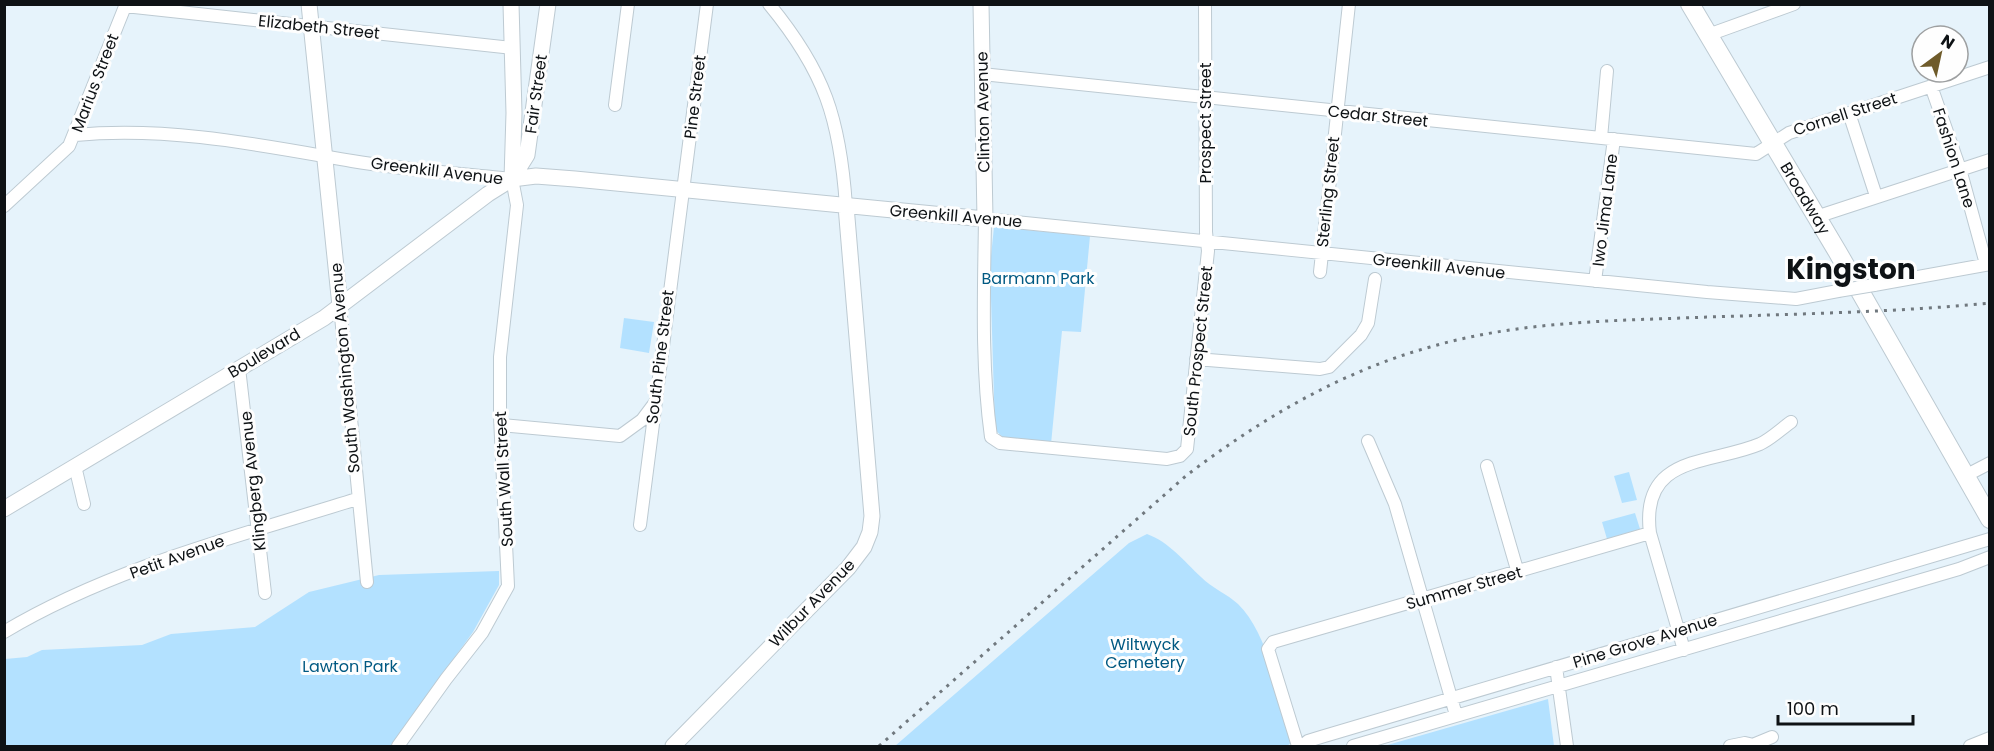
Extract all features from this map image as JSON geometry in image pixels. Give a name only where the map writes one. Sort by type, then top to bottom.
[{"type":"highway","name":"Broadway","points":[[1690,4],[1816,217],[1989,519]]},
{"type":"main road","name":"South Washington Avenue","points":[[309,4],[340,306]]},
{"type":"main road","points":[[511,4],[512,179]]},
{"type":"main road","name":"Fair Street","points":[[512,179],[527,155],[548,4]]},
{"type":"main road","name":"Clinton Avenue","points":[[981,4],[985,219]]},
{"type":"main road","name":"Greenkill Avenue","points":[[512,179],[536,176],[985,219]]},
{"type":"main road","name":"Boulevard","points":[[4,509],[340,306],[488,194],[512,179]]},
{"type":"main road","name":"Wilbur Avenue","points":[[673,747],[848,568],[864,547],[870,532],[870,481],[846,206]]},
{"type":"street","points":[[615,105],[628,4]]},
{"type":"street","name":"Pine Street","points":[[682,189],[707,4]]},
{"type":"street","points":[[769,4],[791,31],[813,66],[829,102],[837,131],[846,206]]},
{"type":"street","name":"Prospect Street","points":[[1205,4],[1207,242]]},
{"type":"street","name":"Sterling Street","points":[[1320,272],[1349,4]]},
{"type":"street","points":[[1708,35],[1794,4]]},
{"type":"street","name":"Elizabeth Street","points":[[126,5],[512,48]]},
{"type":"street","name":"Marius Street","points":[[4,206],[54,162],[75,135],[126,5]]},
{"type":"street","name":"Cornell Street","points":[[1772,143],[1789,133],[1989,67]]},
{"type":"street","points":[[1601,138],[1606,71]]},
{"type":"street","name":"Cedar Street","points":[[982,74],[1756,154],[1772,143]]},
{"type":"street","name":"Fashion Lane","points":[[1931,86],[1960,169],[1988,264]]},
{"type":"street","points":[[1849,113],[1876,196]]},
{"type":"street","name":"Greenkill Avenue","points":[[75,135],[124,132],[188,135],[324,154],[352,161],[512,179]]},
{"type":"street","name":"Iwo Jima Lane","points":[[1595,281],[1614,139]]},
{"type":"street","points":[[1816,217],[1989,160]]},
{"type":"street","name":"South Wall Street","points":[[398,747],[482,633],[507,586],[500,357],[517,205],[512,179]]},
{"type":"street","name":"South Pine Street","points":[[640,525],[682,189]]},
{"type":"street","name":"Greenkill Avenue","points":[[985,219],[1796,300],[1988,264]]},
{"type":"street","name":"South Prospect Street","points":[[985,219],[984,315],[988,417],[993,439],[999,443],[1145,458],[1167,459],[1180,456],[1187,449],[1207,242]]},
{"type":"street","points":[[1196,359],[1320,369],[1329,367],[1362,335],[1368,323],[1375,279]]},
{"type":"street","name":"South Washington Avenue","points":[[340,306],[357,499],[367,582]]},
{"type":"street","name":"Klingberg Avenue","points":[[239,368],[265,593]]},
{"type":"street","points":[[501,425],[620,436],[642,420],[654,404]]},
{"type":"street","points":[[1684,650],[1650,533],[1648,518],[1651,501],[1658,486],[1671,472],[1687,463],[1762,443],[1791,423]]},
{"type":"street","points":[[1368,441],[1395,504],[1421,601],[1456,715]]},
{"type":"street","points":[[1965,476],[1989,463]]},
{"type":"street","points":[[75,466],[84,504]]},
{"type":"street","points":[[1487,466],[1518,573]]},
{"type":"street","name":"Petit Avenue","points":[[4,632],[68,597],[257,528],[357,499]]},
{"type":"street","name":"Summer Street","points":[[1300,747],[1268,649],[1270,644],[1277,640],[1421,601],[1650,533]]},
{"type":"street","name":"Pine Grove Avenue","points":[[1300,747],[1308,741],[1989,539]]},
{"type":"street","name":"Pine Grove Avenue","points":[[1353,747],[1920,580],[1989,557]]},
{"type":"street","points":[[1915,562],[1920,580]]},
{"type":"street","points":[[1867,576],[1873,593]]},
{"type":"street","points":[[1765,605],[1772,622]]},
{"type":"street","points":[[1556,668],[1567,747]]},
{"type":"street","points":[[1730,747],[1757,746],[1772,737]]},
{"type":"street","points":[[1970,747],[1989,738]]},
{"type":"green space","name":"Barmann Park","points":[[994,227],[1090,236],[1081,332],[1062,331],[1051,444],[1005,439],[995,430],[990,266]]},
{"type":"green space","points":[[624,318],[654,322],[649,353],[620,348]]},
{"type":"green space","points":[[1629,472],[1637,500],[1622,503],[1614,476]]},
{"type":"green space","points":[[1635,513],[1640,529],[1607,539],[1602,522]]},
{"type":"green space","name":"Wiltwyck Cemetery","points":[[1147,534],[1169,547],[1205,581],[1238,604],[1249,617],[1266,650],[1292,742],[1287,746],[895,746],[1129,543]]},
{"type":"green space","name":"Lawton Park","points":[[499,571],[499,585],[473,632],[390,746],[5,746],[5,659],[27,657],[42,650],[142,645],[171,634],[255,627],[309,592],[379,575]]},
{"type":"green space","points":[[1548,699],[1554,746],[1384,746]]},
{"type":"railway","points":[[879,746],[1187,475],[1273,416],[1302,399],[1364,370],[1430,347],[1524,328],[1618,320],[1874,311],[1990,303]]},
{"type":"district","name":"Kingston","points":[[1851,269]]}]
